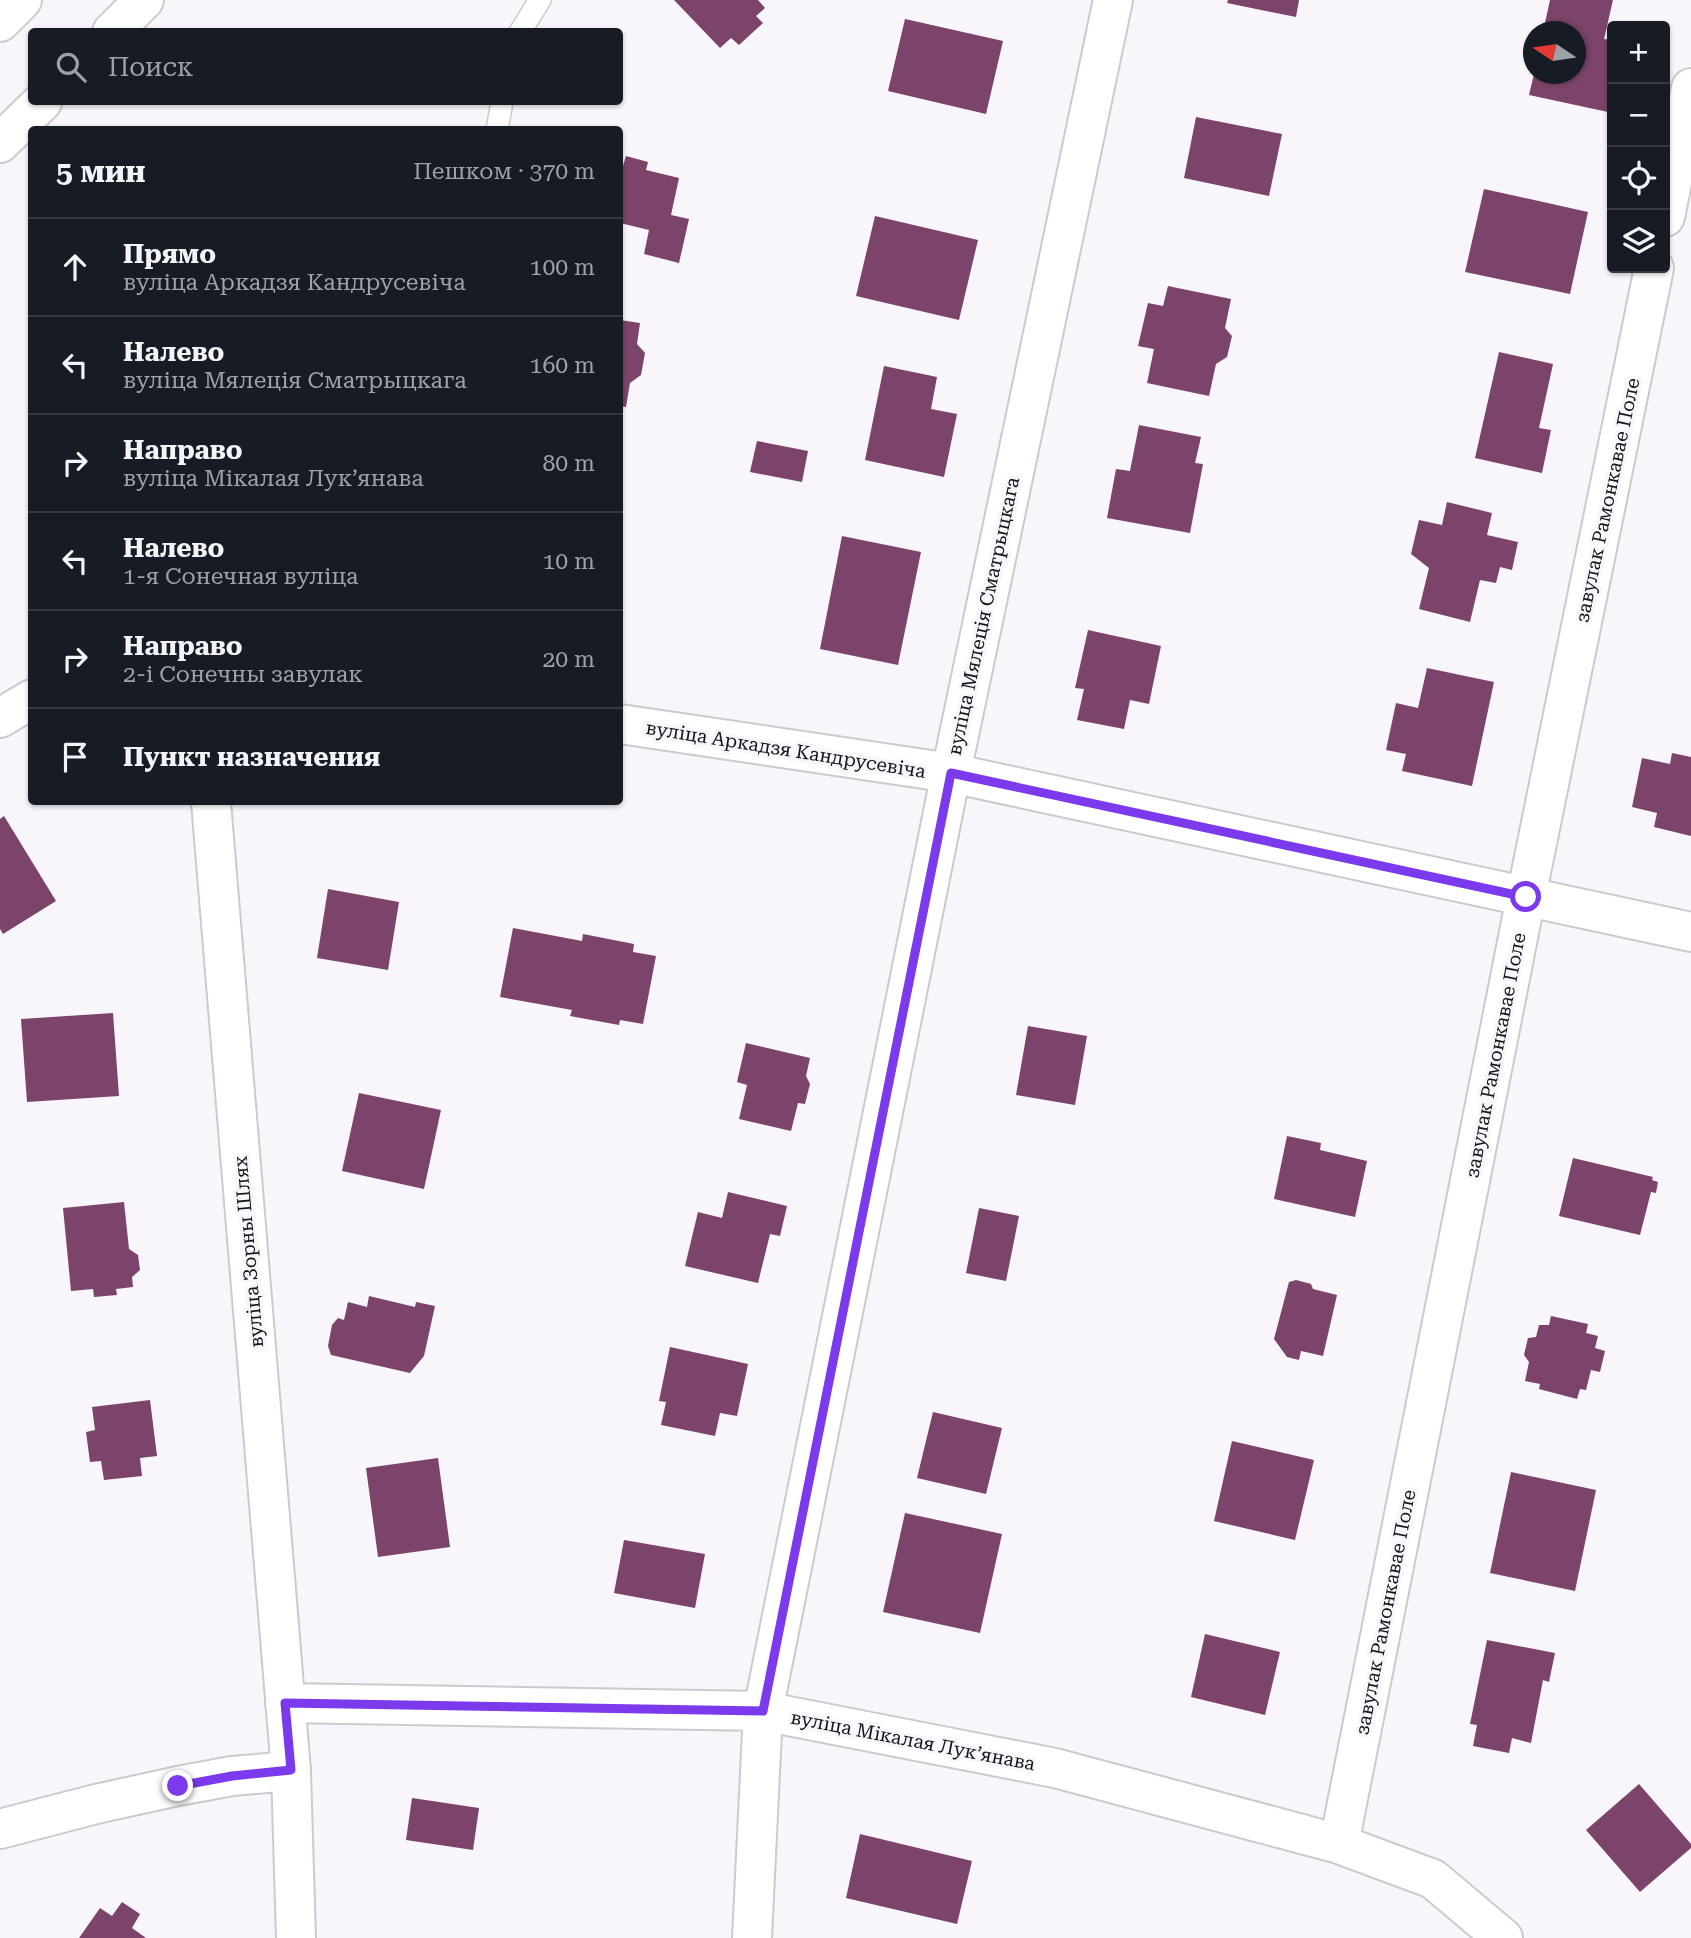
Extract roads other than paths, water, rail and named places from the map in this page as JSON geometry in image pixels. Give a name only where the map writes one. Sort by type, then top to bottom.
[{"type":"street","points":[[0,22],[22,0]]},
{"type":"street","points":[[116,28],[144,0]]},
{"type":"street","name":"вуліца Мялеція Сматрыцкага","points":[[752,1938],[763,1711],[951,773],[1113,0]]},
{"type":"street","points":[[1666,210],[1691,88]]},
{"type":"street","points":[[0,143],[39,105]]},
{"type":"street","name":"завулак Рамонкавае Поле","points":[[1339,1844],[1526,897],[1653,273]]},
{"type":"street","points":[[0,718],[28,701]]},
{"type":"street","name":"вуліца Аркадзя Кандрусевіча","points":[[623,724],[951,773],[1691,932]]},
{"type":"street","name":"вуліца Зорны Шлях","points":[[211,805],[291,1770],[296,1938]]},
{"type":"street","name":"вуліца Мікалая Лукʼянава","points":[[285,1703],[763,1711],[1055,1768],[1339,1844],[1433,1878],[1503,1938]]},
{"type":"street","points":[[0,1829],[178,1786],[232,1776],[291,1770]]},
{"type":"lane","points":[[522,28],[540,0]]},
{"type":"lane","points":[[498,126],[501,105]]}]
